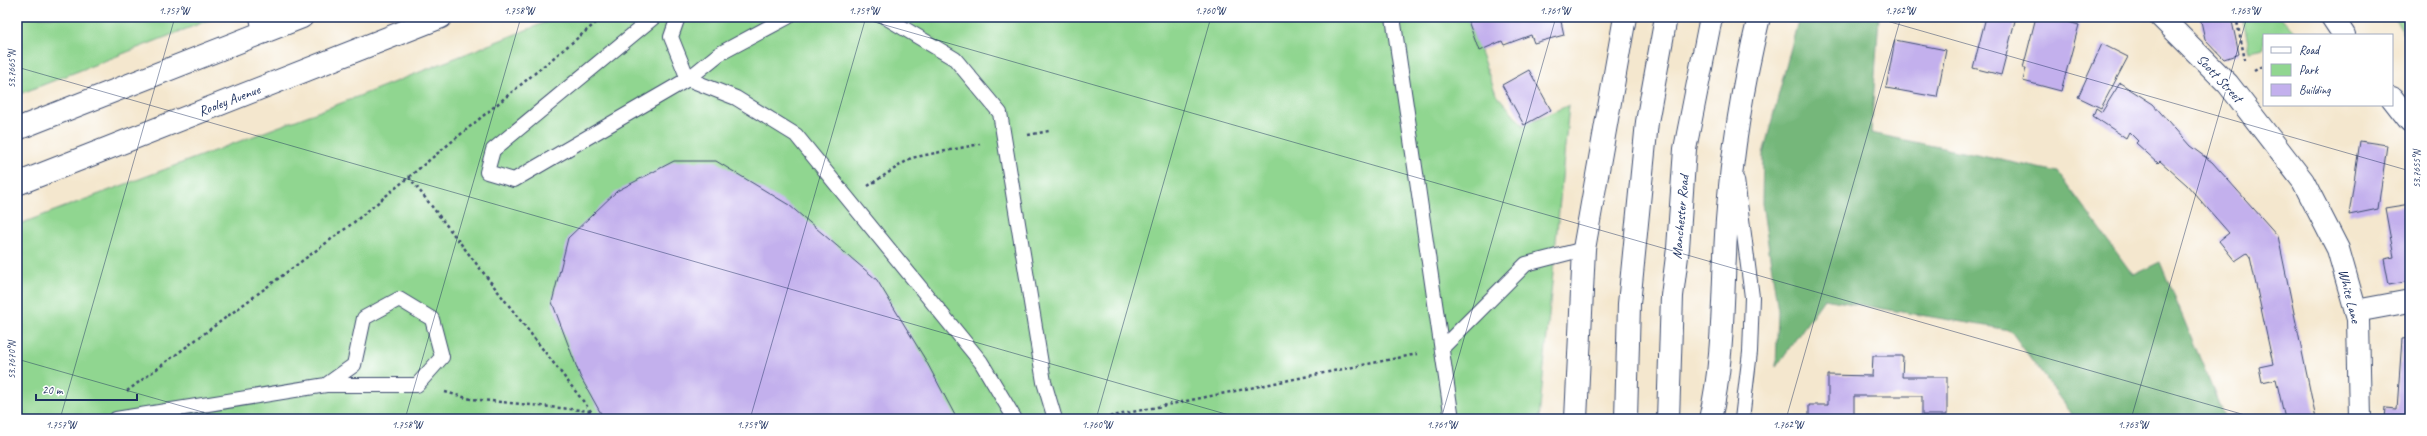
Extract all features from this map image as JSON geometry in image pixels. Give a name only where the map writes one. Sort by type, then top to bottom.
[{"type":"main road","points":[[17,129],[263,25],[302,17]]},
{"type":"main road","name":"Rooley Avenue","points":[[17,184],[441,17]]},
{"type":"main road","points":[[1576,419],[1584,249],[1625,17]]},
{"type":"main road","points":[[1626,419],[1629,304],[1647,122],[1666,17]]},
{"type":"main road","name":"Manchester Road","points":[[1668,419],[1672,296],[1678,248],[1685,150],[1711,17]]},
{"type":"main road","points":[[1710,419],[1717,382],[1727,219],[1734,152],[1759,17]]},
{"type":"main road","name":"Scott Street","points":[[2161,17],[2228,84],[2303,181]]},
{"type":"main road","points":[[2332,17],[2343,34]]},
{"type":"main road","points":[[2393,99],[2410,121]]},
{"type":"main road","name":"White Lane","points":[[2303,181],[2338,249],[2358,319],[2360,419]]},
{"type":"main road","points":[[2356,311],[2410,301]]},
{"type":"lane","points":[[654,17],[493,150],[487,172],[514,180],[688,79],[719,54],[788,17]]},
{"type":"lane","points":[[678,17],[670,37],[688,79],[736,98],[796,135],[981,362],[1015,419]]},
{"type":"lane","points":[[885,17],[955,59],[1000,113],[1044,382],[1055,419]]},
{"type":"lane","points":[[1392,17],[1452,419]]},
{"type":"lane","points":[[1734,152],[1752,297],[1750,352],[1742,419]]},
{"type":"lane","points":[[1442,348],[1526,264],[1584,249]]},
{"type":"lane","points":[[116,419],[326,385],[417,385],[442,357],[432,319],[399,299],[364,318],[354,365],[326,385]]},
{"type":"path","points":[[122,395],[353,223],[603,17]]},
{"type":"path","points":[[2236,17],[2246,67]]},
{"type":"path","points":[[848,199],[910,158],[1049,131]]},
{"type":"path","points":[[409,177],[597,419]]},
{"type":"path","points":[[1098,419],[1442,348]]},
{"type":"path","points":[[417,385],[471,399],[591,412]]},
{"type":"path","points":[[1892,419],[1893,417],[1906,419]]},
{"type":"green space","points":[[17,17],[217,17],[17,95]]},
{"type":"green space","points":[[559,17],[1467,17],[1496,94],[1523,125],[1569,105],[1539,419],[17,419],[17,225],[344,102]]},
{"type":"green space","points":[[1799,17],[1879,17],[1871,133],[2058,172],[2133,275],[2160,262],[2225,419],[2075,419],[2010,330],[1824,299],[1776,367],[1778,311],[1762,203],[1763,154]]},
{"type":"green space","points":[[2242,17],[2281,17],[2296,34],[2263,34],[2263,48],[2250,51]]},
{"type":"green space","points":[[2393,17],[2410,17],[2410,43]]},
{"type":"building","points":[[1560,17],[1564,35],[1534,43],[1531,35],[1504,45],[1502,41],[1479,51],[1467,18]]},
{"type":"building","points":[[1986,17],[2016,17],[2001,75],[1973,68]]},
{"type":"building","points":[[2036,17],[2051,17],[2079,25],[2061,91],[2023,81],[2026,68],[2023,68]]},
{"type":"building","points":[[2200,17],[2231,17],[2239,54],[2224,59],[2205,39]]},
{"type":"building","points":[[1895,40],[1946,50],[1937,97],[1886,88]]},
{"type":"building","points":[[2102,44],[2128,57],[2101,108],[2078,97]]},
{"type":"building","points":[[1529,70],[1551,110],[1524,125],[1502,85]]},
{"type":"building","points":[[2120,83],[2153,104],[2190,146],[2212,162],[2278,236],[2316,419],[2285,419],[2276,379],[2262,382],[2259,367],[2273,364],[2250,257],[2247,253],[2235,261],[2219,241],[2229,233],[2187,185],[2160,161],[2158,163],[2136,143],[2138,141],[2129,132],[2126,138],[2093,116],[2096,108],[2102,112]]},
{"type":"building","points":[[2360,141],[2387,145],[2378,209],[2349,215]]},
{"type":"building","points":[[674,161],[716,161],[789,205],[877,280],[925,359],[957,419],[604,419],[580,376],[552,302],[568,238],[617,191]]},
{"type":"building","points":[[2410,204],[2410,281],[2389,285],[2384,259],[2394,257],[2385,208]]},
{"type":"building","points":[[2410,338],[2410,419],[2384,419],[2385,408],[2397,409],[2402,339]]},
{"type":"building","points":[[1873,356],[1903,356],[1902,377],[1947,377],[1947,415],[1922,415],[1922,396],[1854,396],[1854,419],[1809,419],[1809,405],[1828,405],[1828,375],[1872,376]]}]
